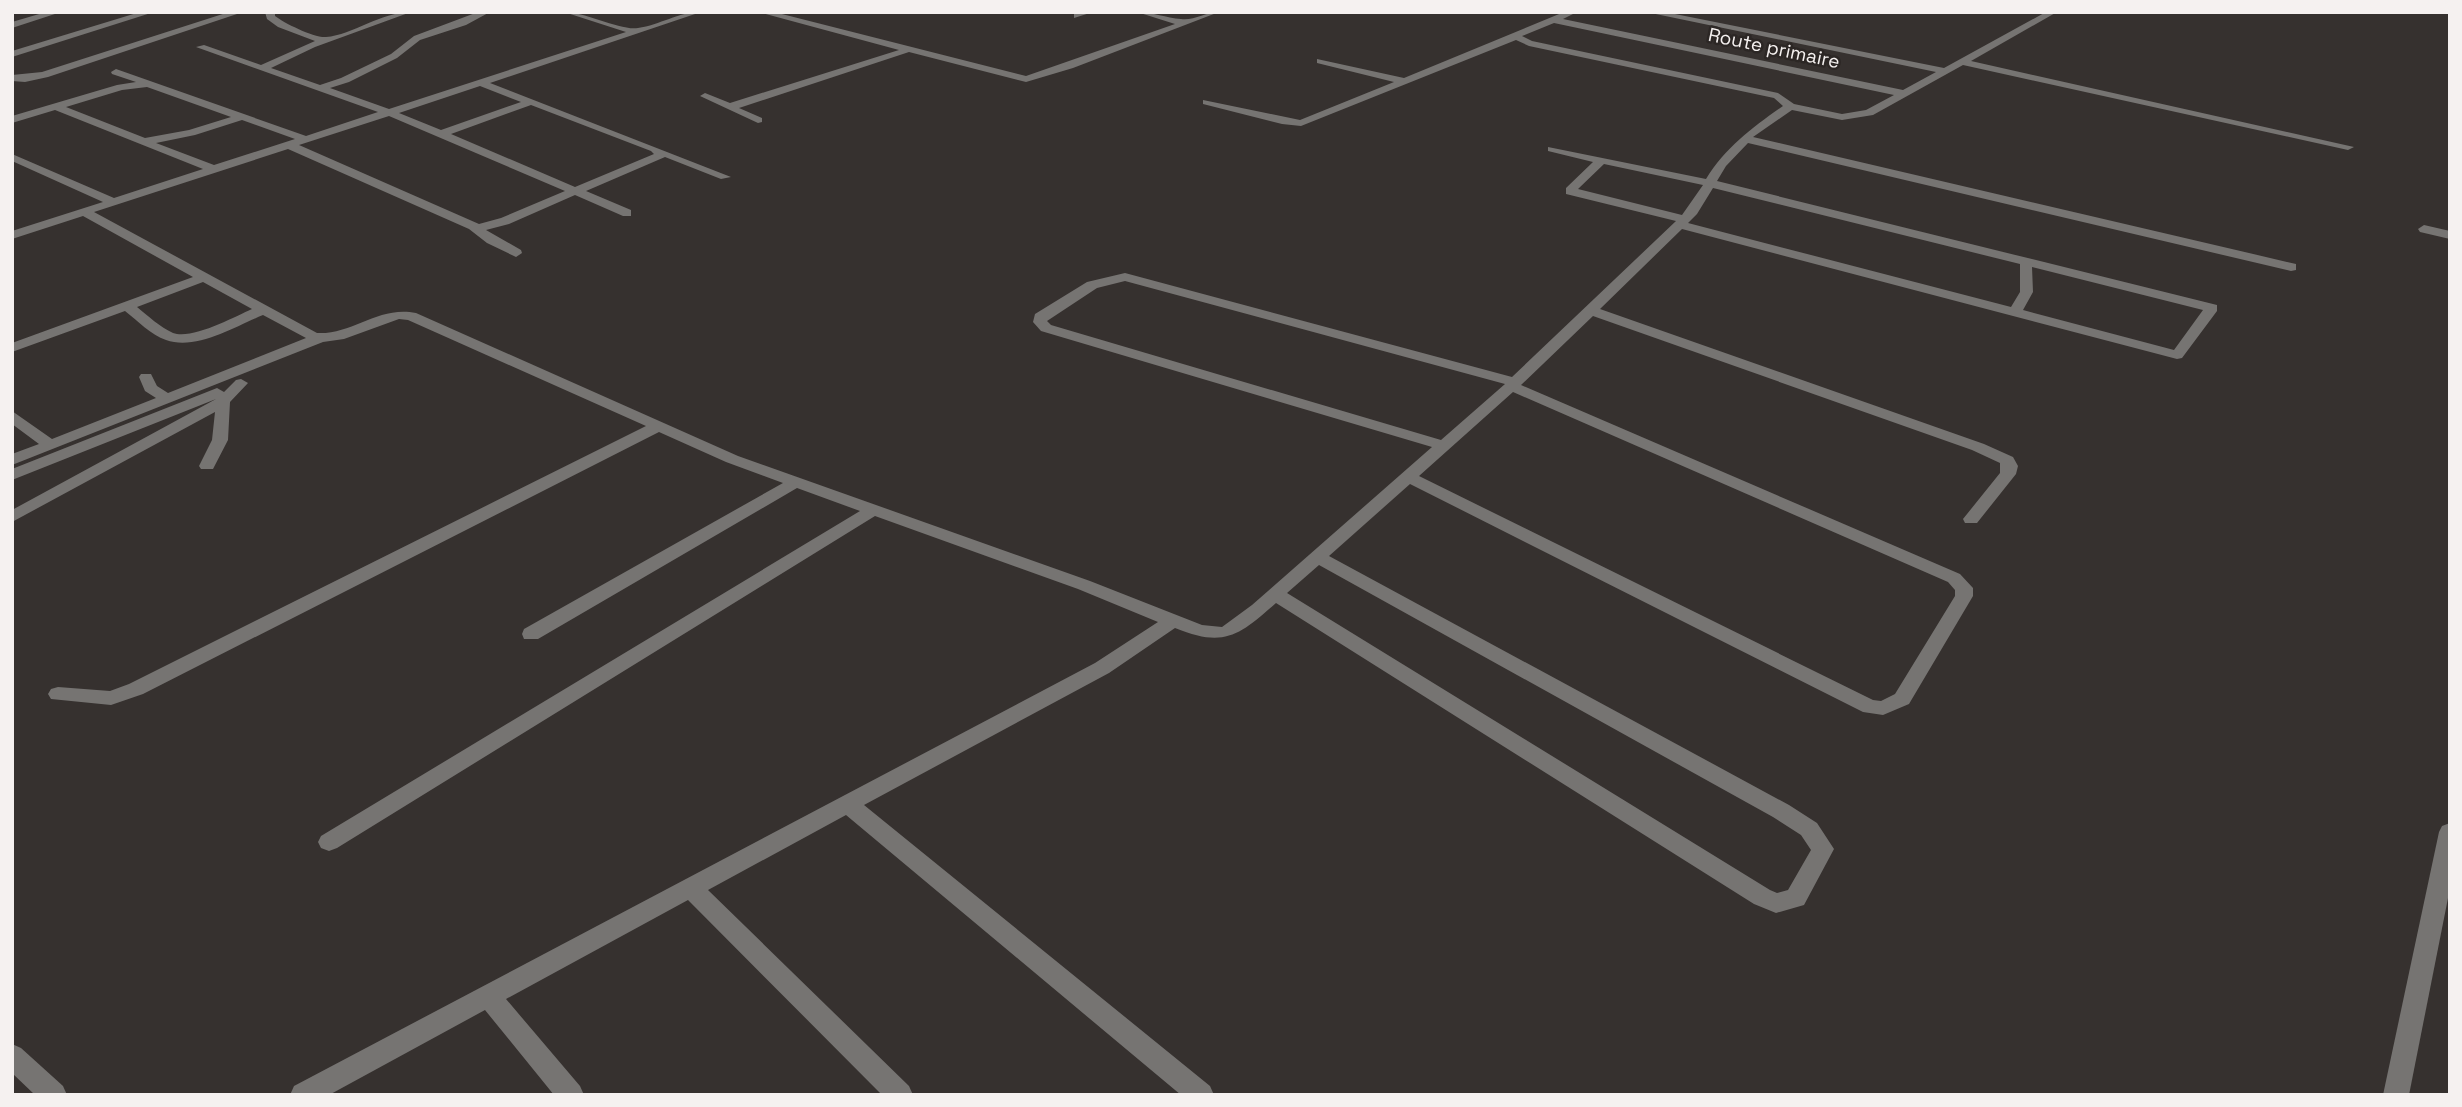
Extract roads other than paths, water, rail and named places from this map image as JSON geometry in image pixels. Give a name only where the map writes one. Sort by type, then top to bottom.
[{"type":"street","points":[[12,25],[57,12]]},
{"type":"street","points":[[12,54],[150,12]]},
{"type":"street","points":[[12,78],[24,79],[44,75],[239,12]]},
{"type":"street","points":[[270,12],[270,18],[281,25],[325,41]]},
{"type":"street","points":[[262,68],[325,41],[407,12]]},
{"type":"street","points":[[320,89],[378,64],[417,38],[463,23],[486,12]]},
{"type":"street","points":[[568,12],[636,32]]},
{"type":"street","points":[[12,235],[698,12]]},
{"type":"street","points":[[762,12],[1026,79],[1080,63],[1215,12]]},
{"type":"street","points":[[1077,16],[1089,12]]},
{"type":"street","points":[[1141,12],[1184,23]]},
{"type":"street","points":[[1207,102],[1282,121],[1301,123],[1573,12]]},
{"type":"street","points":[[1650,12],[1946,71]]},
{"type":"street","points":[[1516,37],[1529,43],[1778,96],[1790,106],[1849,117],[1869,113],[2053,12]]},
{"type":"street","name":"Route primaire","points":[[1553,20],[1905,94]]},
{"type":"street","points":[[201,47],[391,113],[439,135],[579,190],[627,213]]},
{"type":"street","points":[[730,107],[906,50]]},
{"type":"street","points":[[1320,61],[1403,81]]},
{"type":"street","points":[[1962,62],[2348,147]]},
{"type":"street","points":[[116,72],[308,140]]},
{"type":"street","points":[[12,120],[121,87],[148,83]]},
{"type":"street","points":[[482,83],[725,177]]},
{"type":"street","points":[[705,96],[758,120]]},
{"type":"street","points":[[439,135],[530,102]]},
{"type":"street","points":[[12,460],[320,338],[335,337],[404,314],[657,427],[796,482],[1209,634],[1222,633],[1232,630],[1275,594],[1513,384],[1693,211],[1721,164],[1746,139],[1790,106]]},
{"type":"street","points":[[56,107],[216,170]]},
{"type":"street","points":[[141,142],[191,132],[242,117]]},
{"type":"street","points":[[1746,139],[2291,267]]},
{"type":"street","points":[[291,146],[471,225],[491,240],[516,253]]},
{"type":"street","points":[[471,225],[488,227],[579,190],[661,155],[656,149]]},
{"type":"street","points":[[1552,149],[1709,183],[2212,307],[2177,355],[1570,191],[1601,160]]},
{"type":"street","points":[[12,157],[116,203]]},
{"type":"street","points":[[86,213],[320,338]]},
{"type":"street","points":[[2424,229],[2450,235]]},
{"type":"street","points":[[2014,313],[2027,299],[2028,285],[2024,272],[2027,261]]},
{"type":"street","points":[[12,348],[205,277]]},
{"type":"street","points":[[1407,476],[1870,707],[1883,708],[1902,699],[1964,596],[1964,587],[1954,578],[1513,384],[1125,277],[1099,283],[1040,317],[1045,328],[1442,444]]},
{"type":"street","points":[[126,305],[173,339],[196,338],[264,309]]},
{"type":"street","points":[[1590,310],[1978,447],[2007,460],[2010,466],[2008,474],[1970,519]]},
{"type":"street","points":[[12,475],[294,360],[299,355],[300,346]]},
{"type":"street","points":[[146,377],[150,388],[168,399]]},
{"type":"street","points":[[12,517],[223,401],[241,383]]},
{"type":"street","points":[[207,466],[220,440],[223,401]]},
{"type":"street","points":[[12,416],[50,445]]},
{"type":"street","points":[[58,694],[111,698],[136,689],[657,427]]},
{"type":"street","points":[[531,634],[796,482]]},
{"type":"street","points":[[330,842],[873,510]]},
{"type":"street","points":[[1275,594],[1762,897],[1776,903],[1796,898],[1823,849],[1809,829],[1757,797],[1318,557]]},
{"type":"street","points":[[303,1095],[1102,668],[1174,620]]},
{"type":"street","points":[[848,804],[1201,1095]]},
{"type":"street","points":[[2396,1095],[2450,832]]},
{"type":"street","points":[[691,887],[900,1095]]},
{"type":"street","points":[[488,995],[571,1095]]},
{"type":"street","points":[[12,1056],[54,1095]]}]
